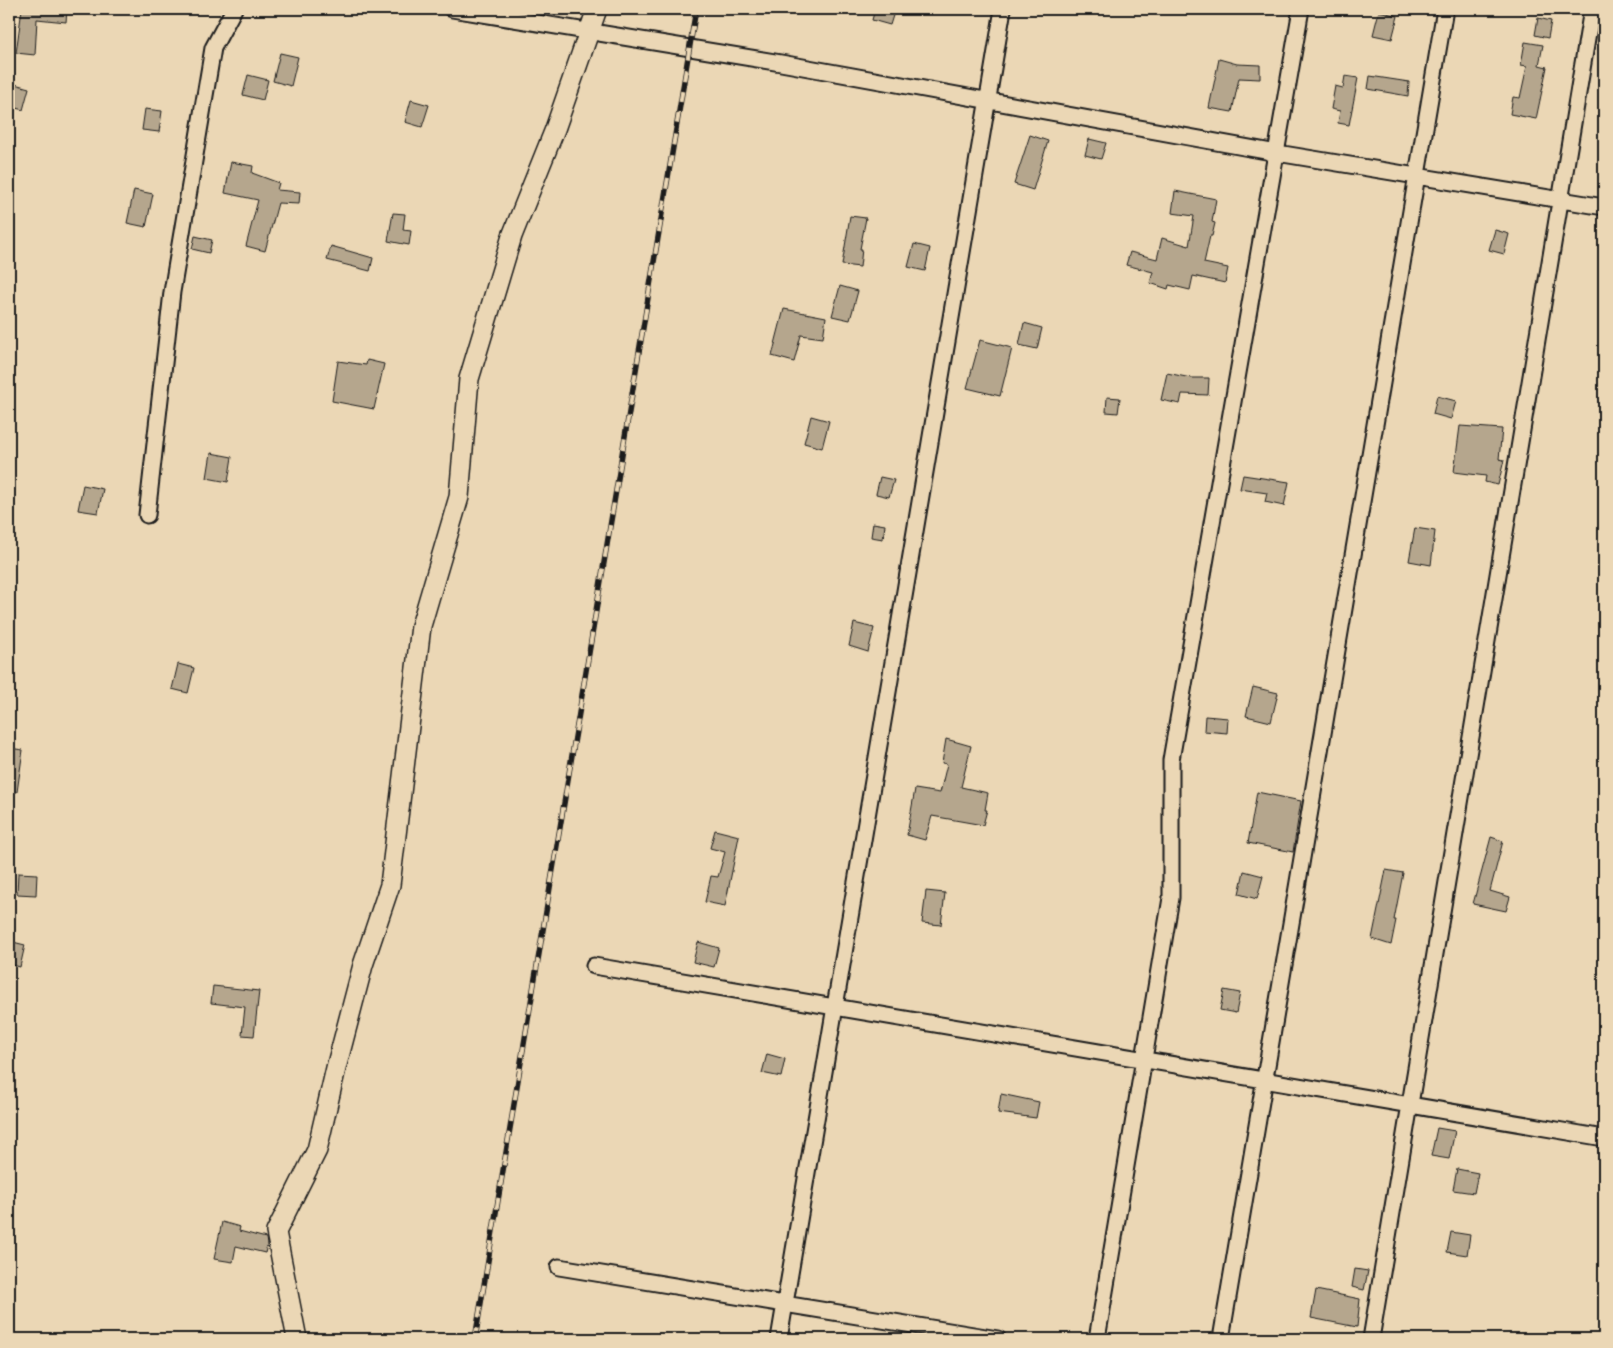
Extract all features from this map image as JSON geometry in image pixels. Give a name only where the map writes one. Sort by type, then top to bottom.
[{"type":"street","points":[[147,516],[172,292],[213,48],[234,9]]},
{"type":"street","points":[[452,9],[781,63],[987,102],[1277,153],[1604,207]]},
{"type":"street","points":[[297,1339],[276,1232],[317,1150],[363,965],[390,885],[421,626],[459,497],[469,379],[512,236],[555,128],[597,9]]},
{"type":"street","points":[[779,1339],[1003,9]]},
{"type":"street","points":[[1097,1339],[1171,898],[1171,760],[1301,9]]},
{"type":"street","points":[[1221,1339],[1445,9]]},
{"type":"street","points":[[1371,1339],[1592,9]]},
{"type":"street","points":[[594,966],[1604,1138]]},
{"type":"street","points":[[559,1267],[998,1339]]},
{"type":"building","points":[[22,9],[67,9],[66,22],[37,19],[35,55],[16,53]]},
{"type":"building","points":[[875,9],[895,9],[890,25],[872,20]]},
{"type":"building","points":[[1379,11],[1398,16],[1392,39],[1373,35]]},
{"type":"building","points":[[1538,18],[1551,21],[1548,38],[1535,35]]},
{"type":"building","points":[[1525,42],[1543,45],[1539,65],[1547,67],[1536,119],[1510,114],[1513,97],[1520,98],[1527,66],[1521,65]]},
{"type":"building","points":[[280,53],[298,57],[291,86],[273,81]]},
{"type":"building","points":[[1219,59],[1237,64],[1260,65],[1260,79],[1239,78],[1232,112],[1209,108]]},
{"type":"building","points":[[248,75],[268,80],[263,100],[243,95]]},
{"type":"building","points":[[1345,76],[1358,78],[1349,125],[1338,123],[1340,111],[1331,109],[1335,86],[1343,88]]},
{"type":"building","points":[[1370,76],[1409,82],[1408,96],[1368,89]]},
{"type":"building","points":[[11,83],[29,88],[23,110],[9,106]]},
{"type":"building","points":[[411,100],[429,105],[422,127],[405,122]]},
{"type":"building","points":[[145,109],[162,111],[159,132],[142,130]]},
{"type":"building","points":[[1030,135],[1048,141],[1033,190],[1014,184]]},
{"type":"building","points":[[1089,139],[1106,143],[1101,159],[1085,155]]},
{"type":"building","points":[[231,162],[253,166],[252,173],[279,183],[277,190],[300,192],[299,204],[278,203],[265,251],[246,246],[258,200],[225,193]]},
{"type":"building","points":[[134,190],[153,194],[146,227],[127,223]]},
{"type":"building","points":[[1175,191],[1216,199],[1212,222],[1215,223],[1204,263],[1228,268],[1225,283],[1193,276],[1190,290],[1169,285],[1168,289],[1150,283],[1153,272],[1126,265],[1130,252],[1157,259],[1162,238],[1189,246],[1194,216],[1172,213]]},
{"type":"building","points":[[393,213],[405,214],[403,230],[411,231],[409,245],[388,241]]},
{"type":"building","points":[[850,216],[866,218],[860,249],[862,249],[860,267],[842,265]]},
{"type":"building","points":[[1495,230],[1509,234],[1504,254],[1489,250]]},
{"type":"building","points":[[195,236],[212,240],[209,253],[192,249]]},
{"type":"building","points":[[914,244],[930,248],[925,271],[908,267]]},
{"type":"building","points":[[331,246],[373,258],[370,271],[327,260]]},
{"type":"building","points":[[840,286],[858,291],[850,320],[832,316]]},
{"type":"building","points":[[784,309],[826,317],[823,338],[801,335],[794,362],[772,356]]},
{"type":"building","points":[[1024,323],[1042,328],[1037,349],[1019,345]]},
{"type":"building","points":[[980,340],[1012,348],[1000,396],[967,388]]},
{"type":"building","points":[[367,360],[384,364],[374,409],[332,401],[338,361],[366,365]]},
{"type":"building","points":[[1167,373],[1191,378],[1209,378],[1208,395],[1182,394],[1180,404],[1161,400]]},
{"type":"building","points":[[1437,396],[1456,401],[1451,419],[1433,414]]},
{"type":"building","points":[[1107,397],[1120,398],[1118,413],[1106,412]]},
{"type":"building","points":[[811,416],[829,421],[822,448],[804,443]]},
{"type":"building","points":[[1460,426],[1502,429],[1499,459],[1504,460],[1498,485],[1485,482],[1486,476],[1454,472]]},
{"type":"building","points":[[211,453],[232,457],[228,482],[207,478]]},
{"type":"building","points":[[1243,475],[1289,482],[1284,506],[1265,502],[1267,493],[1240,489]]},
{"type":"building","points":[[880,477],[894,480],[889,497],[876,494]]},
{"type":"building","points":[[83,485],[103,489],[98,513],[78,510]]},
{"type":"building","points":[[873,523],[885,525],[883,539],[871,537]]},
{"type":"building","points":[[1415,528],[1435,531],[1431,565],[1409,561]]},
{"type":"building","points":[[854,623],[874,628],[868,652],[849,646]]},
{"type":"building","points":[[178,664],[194,668],[188,693],[172,689]]},
{"type":"building","points":[[1253,687],[1278,693],[1271,722],[1246,716]]},
{"type":"building","points":[[1205,716],[1228,718],[1227,733],[1204,731]]},
{"type":"building","points":[[946,739],[971,746],[961,787],[988,793],[985,810],[987,810],[983,825],[932,816],[925,840],[907,835],[915,789],[940,793],[947,764],[942,763]]},
{"type":"building","points":[[9,748],[23,750],[17,792],[9,792]]},
{"type":"building","points":[[1257,792],[1301,801],[1293,852],[1248,843]]},
{"type":"building","points":[[715,830],[739,836],[725,906],[705,902],[711,876],[718,877],[725,852],[710,848]]},
{"type":"building","points":[[1491,837],[1503,841],[1490,891],[1510,897],[1506,911],[1473,904]]},
{"type":"building","points":[[1386,870],[1403,873],[1391,945],[1372,939]]},
{"type":"building","points":[[1244,871],[1263,876],[1257,899],[1239,894]]},
{"type":"building","points":[[18,873],[37,874],[36,895],[17,894]]},
{"type":"building","points":[[926,891],[945,893],[941,925],[922,923]]},
{"type":"building","points":[[9,941],[25,945],[20,967],[9,964]]},
{"type":"building","points":[[698,942],[719,948],[714,967],[693,962]]},
{"type":"building","points":[[213,986],[259,991],[254,1036],[242,1035],[245,1007],[211,1003]]},
{"type":"building","points":[[1224,990],[1240,993],[1236,1013],[1220,1010]]},
{"type":"building","points":[[767,1054],[785,1059],[781,1077],[762,1073]]},
{"type":"building","points":[[1001,1094],[1039,1102],[1036,1118],[998,1113]]},
{"type":"building","points":[[1437,1128],[1455,1131],[1449,1159],[1431,1156]]},
{"type":"building","points":[[1457,1169],[1478,1173],[1474,1193],[1453,1190]]},
{"type":"building","points":[[222,1222],[240,1227],[239,1231],[266,1238],[265,1253],[236,1246],[233,1262],[214,1259]]},
{"type":"building","points":[[1451,1232],[1470,1235],[1467,1255],[1447,1252]]},
{"type":"building","points":[[1355,1269],[1368,1271],[1364,1290],[1352,1287]]},
{"type":"building","points":[[1316,1290],[1360,1299],[1357,1327],[1311,1318]]},
{"type":"railway","points":[[475,1339],[696,9]]}]
